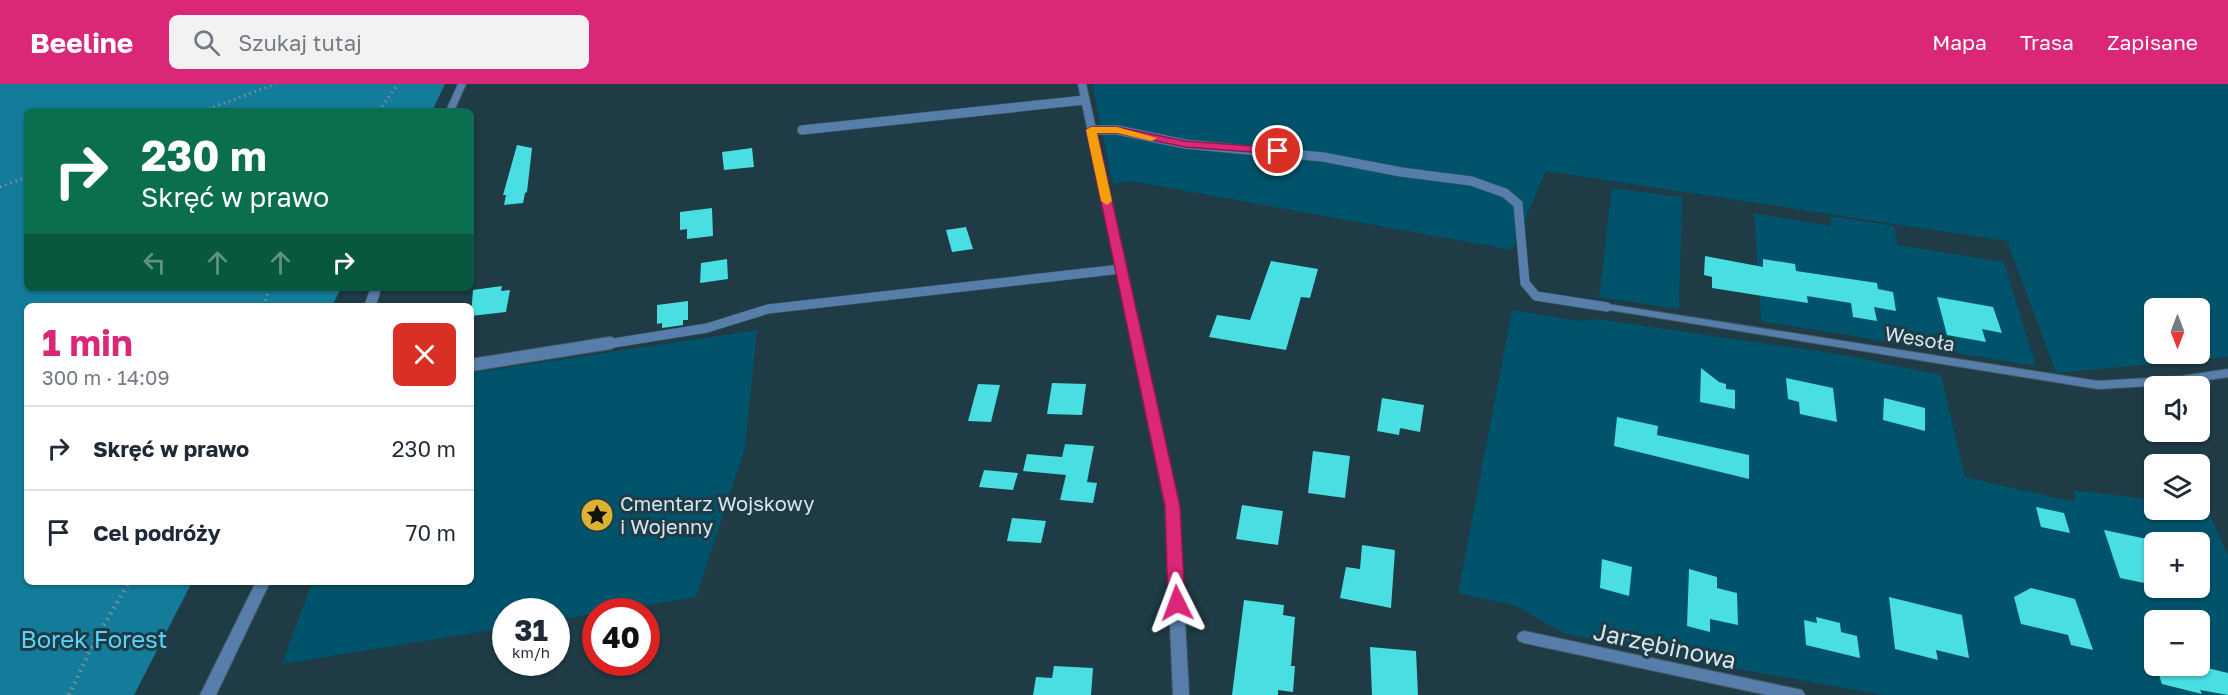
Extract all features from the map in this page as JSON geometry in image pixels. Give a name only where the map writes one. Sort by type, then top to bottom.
[{"type":"street","points":[[451,108],[462,84]]},
{"type":"street","points":[[1082,84],[1172,506],[1181,695]]},
{"type":"street","name":"Wesoła","points":[[1607,307],[2098,385],[2182,380],[2228,373]]},
{"type":"street","points":[[208,695],[262,585]]},
{"type":"street","name":"Jarzębinowa","points":[[1524,637],[1797,695]]},
{"type":"lane","points":[[802,130],[1085,100]]},
{"type":"lane","points":[[1091,130],[1117,130],[1185,144],[1323,157],[1401,172],[1471,181],[1505,193],[1518,204],[1525,283],[1536,296],[1607,307]]},
{"type":"lane","points":[[474,365],[707,328],[768,309],[1121,268]]},
{"type":"path","points":[[211,108],[276,84]]},
{"type":"path","points":[[381,108],[399,84]]},
{"type":"path","points":[[0,187],[24,178]]},
{"type":"path","points":[[69,695],[94,642],[127,585]]},
{"type":"shaded area","points":[[1092,84],[2228,84],[2228,357],[2210,359],[2210,298],[2144,298],[2144,364],[2153,364],[2056,373],[2007,241],[1546,171],[1512,250],[1131,181],[1113,184]]},
{"type":"shaded area","points":[[1612,188],[1682,197],[1679,309],[1599,297]]},
{"type":"shaded area","points":[[1754,213],[1831,226],[1830,216],[1894,226],[1898,245],[2004,262],[2036,366],[1761,321]]},
{"type":"shaded area","points":[[1512,310],[1580,321],[1598,319],[1844,355],[1941,375],[1965,477],[2075,502],[2074,490],[2144,499],[2144,520],[2210,520],[2210,515],[2228,555],[2228,695],[1883,695],[1672,657],[1563,633],[1516,606],[1458,593]]},
{"type":"shaded area","name":"Cmentarz Wojskowy i Wojenny","points":[[757,330],[745,448],[696,597],[660,603],[660,598],[582,598],[582,616],[570,618],[570,598],[492,598],[492,630],[282,664],[311,585],[474,585],[474,373]]},
{"type":"green space","name":"Borek Forest","points":[[0,84],[445,84],[433,108],[24,108],[24,291],[340,291],[334,303],[24,303],[24,585],[190,585],[134,695],[0,695]]},
{"type":"building","points":[[517,145],[532,148],[527,192],[523,203],[504,205],[506,195],[503,195]]},
{"type":"building","points":[[752,148],[754,167],[724,170],[722,152]]},
{"type":"building","points":[[712,208],[713,236],[687,239],[687,229],[680,230],[680,212]]},
{"type":"building","points":[[966,227],[973,249],[952,252],[946,230]]},
{"type":"building","points":[[1705,256],[1763,267],[1763,259],[1795,264],[1796,271],[1877,283],[1878,289],[1893,292],[1896,311],[1874,307],[1877,321],[1853,317],[1851,303],[1807,296],[1808,303],[1712,288],[1712,277],[1704,275]]},
{"type":"building","points":[[727,259],[728,279],[700,283],[701,263]]},
{"type":"building","points":[[1271,261],[1318,269],[1310,298],[1301,297],[1286,350],[1209,337],[1217,315],[1250,320]]},
{"type":"building","points":[[502,286],[501,291],[510,290],[506,312],[474,316],[474,303],[472,303],[474,290]]},
{"type":"building","points":[[1937,297],[1993,307],[2002,333],[1982,329],[1986,342],[1947,335]]},
{"type":"building","points":[[688,301],[688,320],[683,320],[683,325],[662,328],[662,323],[657,324],[657,305]]},
{"type":"building","points":[[1701,368],[1719,382],[1726,384],[1726,389],[1735,390],[1735,409],[1700,402]]},
{"type":"building","points":[[1786,378],[1833,388],[1837,422],[1800,414],[1799,402],[1788,399]]},
{"type":"building","points":[[1052,383],[1086,384],[1082,415],[1047,414]]},
{"type":"building","points":[[978,384],[1000,385],[991,422],[968,421]]},
{"type":"building","points":[[1382,398],[1424,405],[1420,432],[1400,428],[1399,435],[1377,431]]},
{"type":"building","points":[[1884,398],[1925,408],[1925,431],[1883,420]]},
{"type":"building","points":[[1617,417],[1658,426],[1657,435],[1749,455],[1749,479],[1614,446]]},
{"type":"building","points":[[1065,444],[1094,446],[1087,482],[1097,483],[1093,503],[1060,500],[1066,475],[1023,471],[1027,454],[1062,457]]},
{"type":"building","points":[[1313,451],[1350,456],[1345,498],[1308,493]]},
{"type":"building","points":[[984,470],[1018,473],[1013,490],[979,487]]},
{"type":"building","points":[[1242,505],[1283,511],[1278,545],[1236,539]]},
{"type":"building","points":[[2036,507],[2064,513],[2070,533],[2041,527]]},
{"type":"building","points":[[1012,518],[1046,521],[1041,543],[1007,541]]},
{"type":"building","points":[[2104,530],[2144,538],[2144,583],[2120,578]]},
{"type":"building","points":[[1362,545],[1395,550],[1391,608],[1340,598],[1346,567],[1360,569]]},
{"type":"building","points":[[1602,559],[1632,567],[1629,596],[1600,588]]},
{"type":"building","points":[[1689,569],[1717,577],[1717,588],[1737,593],[1738,625],[1710,619],[1710,632],[1687,626]]},
{"type":"building","points":[[2031,588],[2075,599],[2093,650],[2071,645],[2068,635],[2021,624],[2014,597]]},
{"type":"building","points":[[1889,597],[1962,615],[1969,658],[1936,650],[1938,660],[1895,649]]},
{"type":"building","points":[[1244,600],[1284,605],[1283,615],[1295,617],[1291,666],[1295,666],[1293,692],[1278,690],[1278,695],[1232,695]]},
{"type":"building","points":[[1816,617],[1840,623],[1841,632],[1857,636],[1860,658],[1806,645],[1804,620],[1817,623]]},
{"type":"building","points":[[1370,647],[1416,651],[1418,695],[1372,695]]},
{"type":"building","points":[[1054,666],[1093,668],[1091,695],[1033,695],[1036,677],[1052,678]]},
{"type":"building","points":[[2210,669],[2228,673],[2228,695],[2200,690],[2202,694],[2162,684],[2159,676],[2210,676]]},
{"type":"slow traffic","points":[[1107,201],[1091,130],[1117,130],[1152,138]]},
{"type":"place","name":"Cmentarz Wojskowy i Wojenny","points":[[597,515]]},
{"type":"route","points":[[1177,603],[1172,506],[1091,130],[1117,130],[1185,144],[1278,151]]}]
